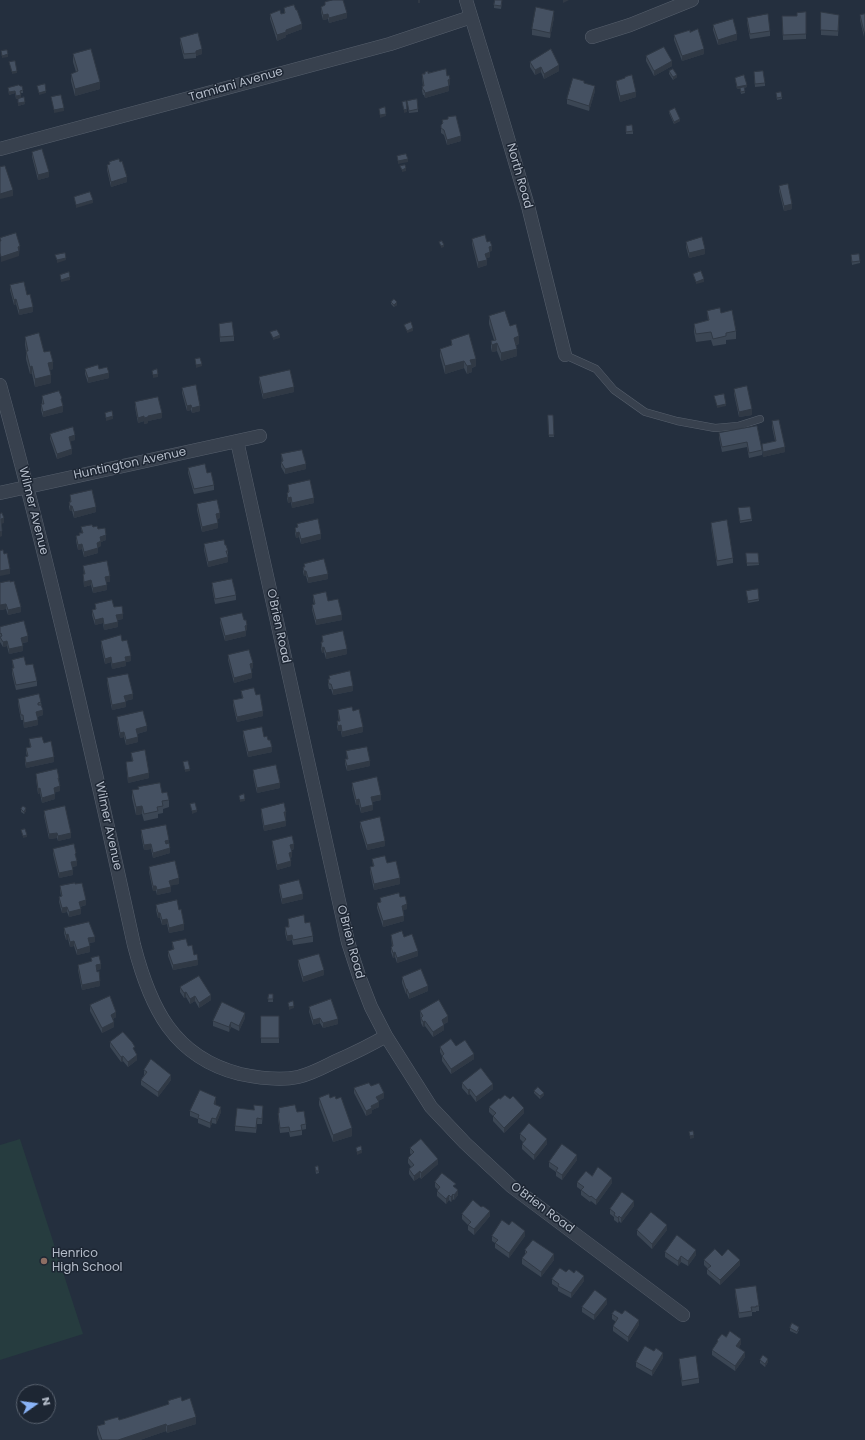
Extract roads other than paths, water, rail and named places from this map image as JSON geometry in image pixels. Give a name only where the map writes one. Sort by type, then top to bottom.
[{"type":"street","name":"North Road","points":[[466,0],[498,101],[528,206],[565,355]]},
{"type":"street","points":[[592,37],[692,0]]},
{"type":"street","name":"Tamiani Avenue","points":[[0,149],[390,44],[471,17]]},
{"type":"street","name":"Wilmer Avenue","points":[[0,385],[28,487],[90,748],[134,945],[141,972],[150,997],[159,1015],[172,1032],[201,1058],[216,1066],[233,1072],[266,1078],[297,1077],[309,1074],[386,1036]]},
{"type":"street","name":"Huntington Avenue","points":[[0,493],[260,436]]},
{"type":"street","name":"O'Brien Road","points":[[238,441],[348,942],[358,976],[371,1007],[386,1036],[431,1107],[465,1142],[511,1186],[683,1315]]},
{"type":"lane","points":[[565,355],[596,369],[614,390],[646,412],[677,421],[715,428],[738,426],[760,419]]},
{"type":"place","name":"Henrico High School","points":[[44,1261]]}]
